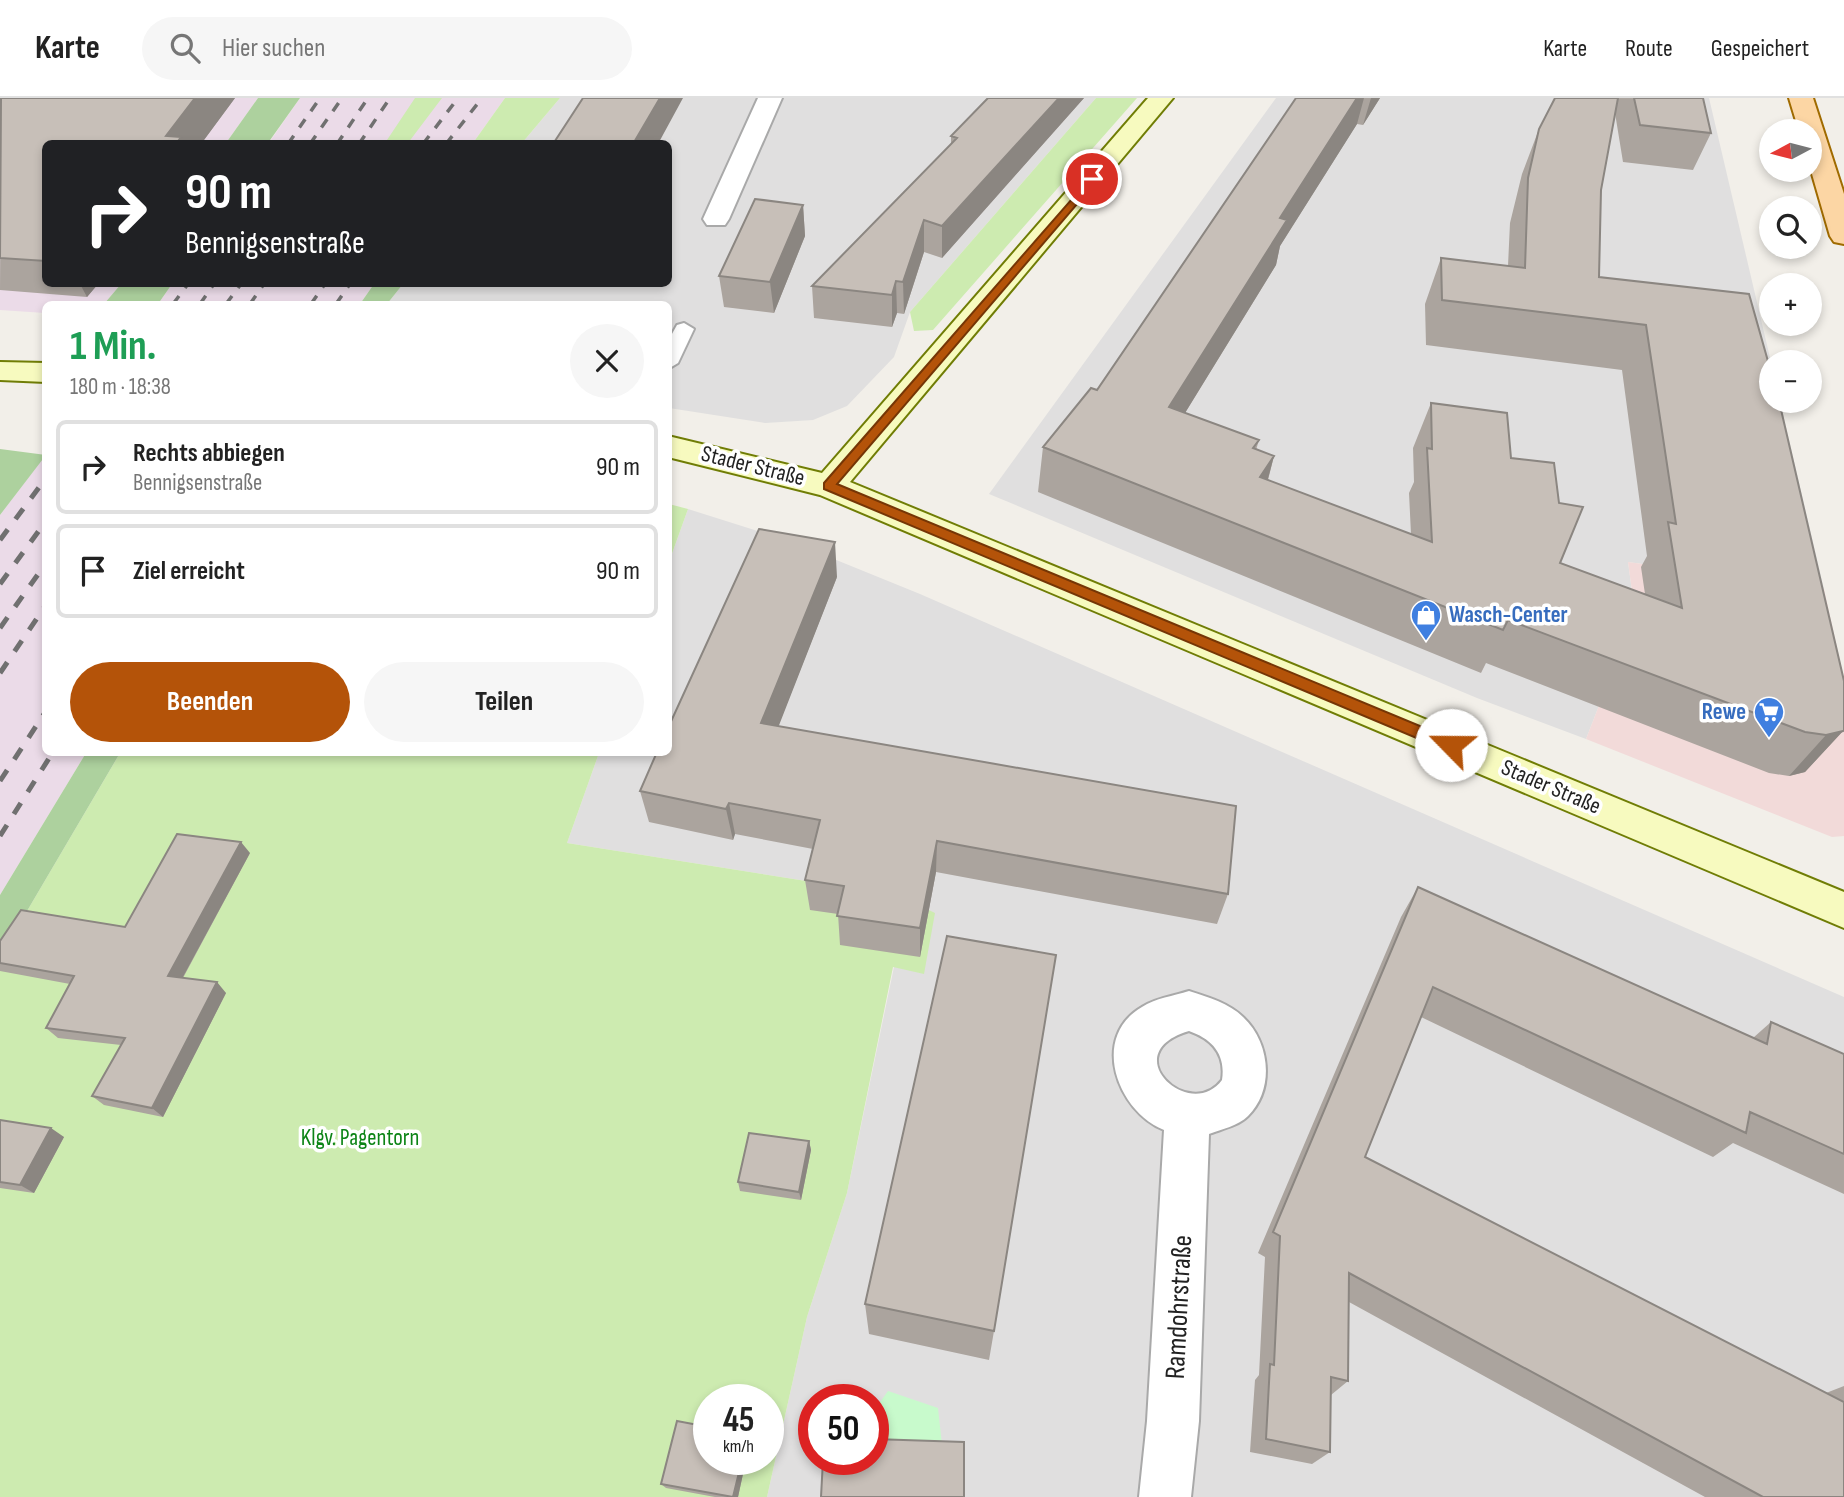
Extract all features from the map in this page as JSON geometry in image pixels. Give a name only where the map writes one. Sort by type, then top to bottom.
[{"type":"main road","points":[[829,486],[1161,98]]},
{"type":"main road","points":[[1801,98],[1844,236]]},
{"type":"main road","points":[[0,371],[42,373]]},
{"type":"main road","name":"Stader Straße","points":[[672,447],[829,486],[1844,910]]},
{"type":"street","points":[[716,219],[770,98]]},
{"type":"street","name":"Ramdohrstraße","points":[[1165,1497],[1173,1421],[1187,1116]]},
{"type":"lane","points":[[672,354],[684,329]]},
{"type":"shaded area","points":[[8,98],[258,98],[228,140],[42,140],[42,287],[118,287],[107,301],[42,301],[42,313],[0,310],[0,107]]},
{"type":"shaded area","points":[[300,98],[505,98],[475,140],[271,140]]},
{"type":"shaded area","points":[[560,98],[1096,98],[910,312],[894,357],[847,406],[813,420],[765,423],[672,408],[672,301],[389,301],[401,287],[672,287],[672,140],[525,140]]},
{"type":"shaded area","points":[[1276,98],[1709,98],[1759,311],[1759,336],[1765,336],[1768,350],[1759,350],[1759,413],[1783,413],[1824,589],[1628,562],[1635,613],[1586,739],[1477,698],[989,494]]},
{"type":"shaded area","points":[[170,287],[372,287],[362,301],[160,301]]},
{"type":"shaded area","points":[[42,459],[42,756],[84,756],[0,895],[0,515]]},
{"type":"shaded area","points":[[688,509],[792,542],[920,594],[1844,997],[1844,1497],[767,1497],[772,1475],[784,1475],[784,1420],[807,1317],[847,1193],[894,967],[900,896],[567,843],[598,756],[672,756],[672,554]]},
{"type":"shaded area","points":[[1628,562],[1824,589],[1844,679],[1844,836],[1832,837],[1586,739],[1635,613]]},
{"type":"green space","points":[[258,98],[300,98],[270,140],[228,140]]},
{"type":"green space","points":[[415,98],[442,98],[410,140],[387,140]]},
{"type":"green space","points":[[505,98],[560,98],[525,140],[475,140]]},
{"type":"green space","points":[[1096,98],[1137,98],[933,330],[914,331],[910,312]]},
{"type":"green space","points":[[118,287],[170,287],[160,301],[107,301]]},
{"type":"green space","points":[[372,287],[401,287],[389,301],[362,301]]},
{"type":"green space","points":[[0,449],[42,454],[42,460],[0,515]]},
{"type":"green space","points":[[672,505],[688,509],[672,554]]},
{"type":"green space","points":[[84,756],[118,756],[0,957],[0,895]]},
{"type":"green space","name":"Klgv. Pagentorn","points":[[118,756],[598,756],[567,843],[900,896],[935,913],[924,974],[893,967],[847,1193],[807,1317],[784,1420],[784,1384],[693,1384],[693,1475],[772,1475],[767,1497],[0,1497],[0,957]]},
{"type":"green space","points":[[889,1391],[938,1408],[944,1463],[889,1461]]},
{"type":"building","points":[[1,98],[195,98],[166,136],[181,137],[179,140],[42,140],[42,261],[0,258]]},
{"type":"building","points":[[583,98],[660,98],[635,140],[556,140]]},
{"type":"building","points":[[988,98],[1059,98],[942,226],[924,220],[903,282],[896,281],[892,295],[812,286],[957,138],[951,136]]},
{"type":"building","points":[[1296,98],[1357,98],[1280,218],[1287,220],[1169,407],[1259,440],[1253,448],[1274,456],[1260,477],[1432,542],[1427,448],[1432,449],[1431,403],[1507,413],[1511,458],[1554,463],[1559,503],[1583,507],[1560,563],[1682,608],[1668,522],[1676,524],[1646,325],[1442,300],[1441,258],[1525,268],[1528,178],[1539,129],[1555,98],[1618,98],[1601,190],[1599,277],[1749,294],[1765,350],[1759,350],[1759,413],[1782,413],[1844,681],[1844,730],[1826,735],[1805,732],[1508,620],[1503,630],[1043,447],[1091,388],[1097,390]]},
{"type":"building","points":[[1634,98],[1703,98],[1711,133],[1640,125]]},
{"type":"building","points":[[755,199],[803,205],[770,282],[719,276]]},
{"type":"building","points":[[759,529],[835,542],[761,723],[1236,806],[1228,894],[937,841],[920,928],[837,916],[844,886],[805,880],[820,820],[729,803],[726,809],[640,791],[655,756],[672,756],[672,719]]},
{"type":"building","points":[[177,834],[241,842],[168,976],[217,982],[152,1108],[92,1096],[125,1038],[46,1028],[74,976],[0,963],[0,941],[21,910],[125,927]]},
{"type":"building","points":[[1418,887],[1767,1044],[1771,1022],[1844,1054],[1844,1154],[1750,1112],[1746,1133],[1433,987],[1365,1157],[1844,1402],[1844,1497],[1763,1497],[1349,1273],[1348,1381],[1331,1377],[1330,1452],[1266,1439],[1270,1364],[1274,1365],[1280,1236],[1273,1232]]},
{"type":"building","points":[[947,936],[1056,955],[994,1331],[865,1304]]},
{"type":"building","points":[[0,1120],[51,1128],[20,1185],[0,1182]]},
{"type":"building","points":[[749,1133],[809,1141],[799,1192],[738,1182]]},
{"type":"building","points":[[677,1421],[693,1424],[693,1475],[738,1475],[733,1497],[661,1484]]},
{"type":"building","points":[[889,1440],[964,1442],[964,1497],[821,1497],[822,1475],[889,1475]]},
{"type":"railway","points":[[291,140],[320,98]]},
{"type":"railway","points":[[313,140],[342,98]]},
{"type":"railway","points":[[340,140],[368,98]]},
{"type":"railway","points":[[362,140],[390,98]]},
{"type":"railway","points":[[426,140],[458,98]]},
{"type":"railway","points":[[449,140],[482,98]]},
{"type":"railway","points":[[175,301],[186,287]]},
{"type":"railway","points":[[202,301],[212,287]]},
{"type":"railway","points":[[228,301],[239,287]]},
{"type":"railway","points":[[252,301],[262,287]]},
{"type":"railway","points":[[313,301],[323,287]]},
{"type":"railway","points":[[338,301],[348,287]]},
{"type":"railway","points":[[0,540],[42,483]]},
{"type":"railway","points":[[0,584],[42,526]]},
{"type":"railway","points":[[0,628],[42,569]]},
{"type":"railway","points":[[0,673],[42,611]]},
{"type":"railway","points":[[0,781],[42,717]]},
{"type":"railway","points":[[0,836],[50,756]]},
{"type":"place","name":"Wasch-Center","points":[[1426,642]]},
{"type":"place","name":"Rewe","points":[[1769,739]]},
{"type":"route","points":[[1092,179],[934,367],[829,486],[1451,745]]}]
